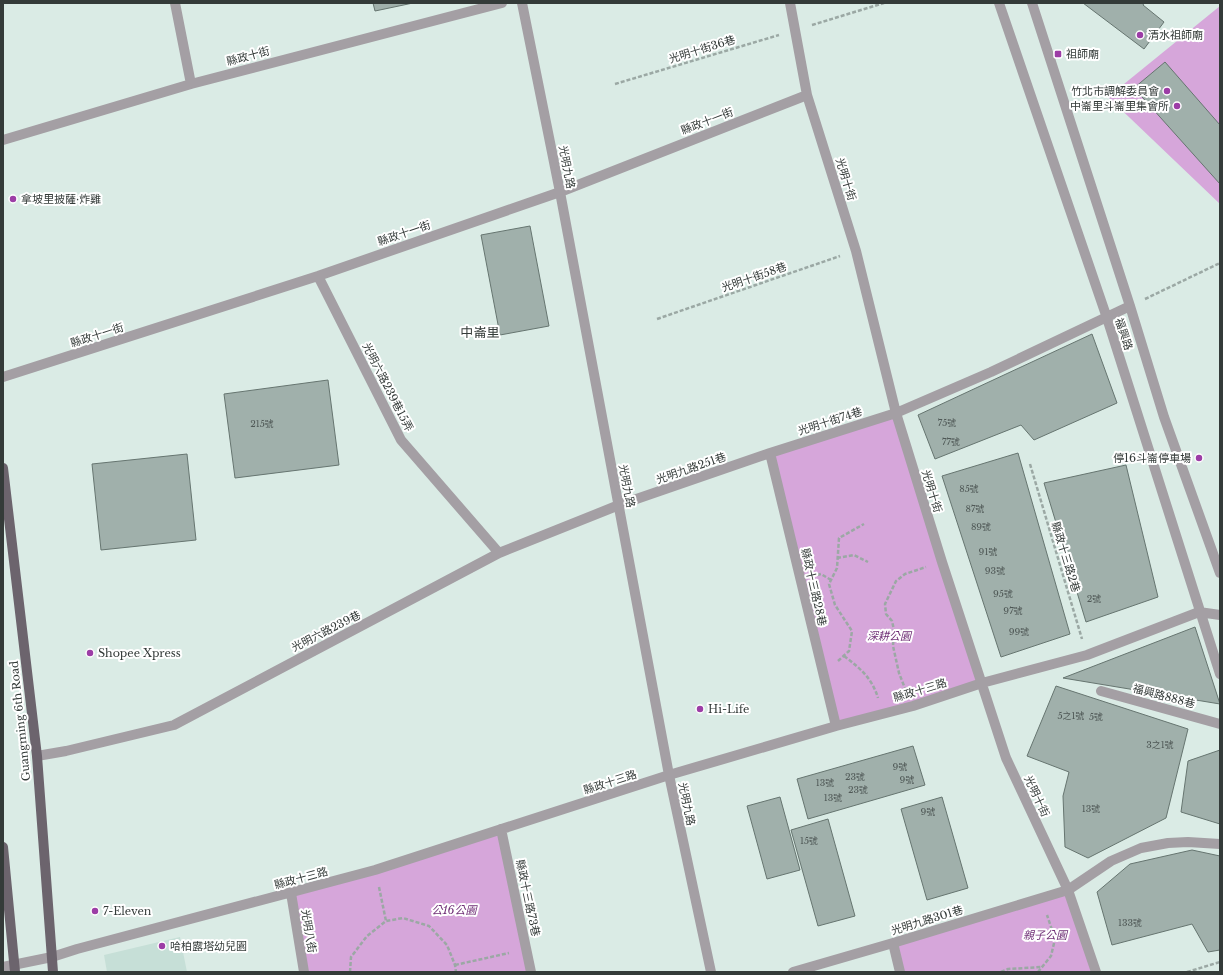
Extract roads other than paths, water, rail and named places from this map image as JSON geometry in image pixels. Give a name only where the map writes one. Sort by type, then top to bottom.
[{"type":"main road","name":"Guangming 6th Road","points":[[3,468],[37,756],[53,972]]},
{"type":"main road","points":[[3,847],[14,968]]},
{"type":"street","points":[[175,3],[191,84]]},
{"type":"street","name":"縣政十街","points":[[3,140],[191,84],[502,3]]},
{"type":"street","name":"光明九路","points":[[522,3],[560,192],[669,775],[711,972]]},
{"type":"street","name":"光明十街","points":[[790,3],[807,94],[856,251],[896,413],[942,562],[1006,758],[1068,890],[1096,972]]},
{"type":"street","name":"福興路","points":[[999,3],[1107,318],[1199,612],[1220,674]]},
{"type":"street","name":"福興路","points":[[1032,3],[1130,306],[1164,417],[1220,573]]},
{"type":"street","name":"縣政十一街","points":[[3,377],[318,276],[560,192],[807,94]]},
{"type":"street","name":"光明六路239巷15弄","points":[[318,276],[401,440],[499,553]]},
{"type":"street","name":"光明十街74巷","points":[[770,453],[896,413],[991,372],[1130,306]]},
{"type":"street","name":"光明九路251巷","points":[[619,505],[770,453]]},
{"type":"street","name":"縣政十三路28巷","points":[[770,453],[836,726]]},
{"type":"street","name":"光明六路239巷","points":[[37,756],[66,752],[174,725],[499,553],[619,505]]},
{"type":"street","name":"縣政十三路","points":[[3,967],[14,968],[77,948],[375,870],[669,775],[836,726],[913,706],[982,683],[1087,655],[1199,612],[1220,615]]},
{"type":"street","name":"福興路888巷","points":[[1101,691],[1220,724]]},
{"type":"street","name":"縣政十三路73巷","points":[[501,829],[531,972]]},
{"type":"street","name":"光明九路301巷","points":[[793,972],[1068,890],[1111,861],[1141,848],[1188,842],[1220,844]]},
{"type":"street","name":"光明八街","points":[[291,893],[304,972]]},
{"type":"street","points":[[893,943],[900,972]]},
{"type":"place","name":"清水祖師廟","points":[[1140,35]]},
{"type":"place","name":"祖師廟","points":[[1058,54]]},
{"type":"place","name":"竹北市調解委員會","points":[[1167,91]]},
{"type":"place","name":"中崙里斗崙里集會所","points":[[1177,106]]},
{"type":"place","name":"拿坡里披薩·炸雞","points":[[13,199]]},
{"type":"place","name":"停16斗崙停車場","points":[[1199,458]]},
{"type":"place","name":"Shopee Xpress","points":[[90,653]]},
{"type":"place","name":"Hi-Life","points":[[700,709]]},
{"type":"place","name":"7-Eleven","points":[[95,911]]},
{"type":"place","name":"哈柏露塔幼兒園","points":[[162,946]]},
{"type":"district","name":"中崙里","points":[[480,332]]},
{"type":"park label","name":"深耕公園","points":[[889,636]]},
{"type":"park label","name":"公16公園","points":[[454,910]]},
{"type":"park label","name":"親子公園","points":[[1045,935]]}]
